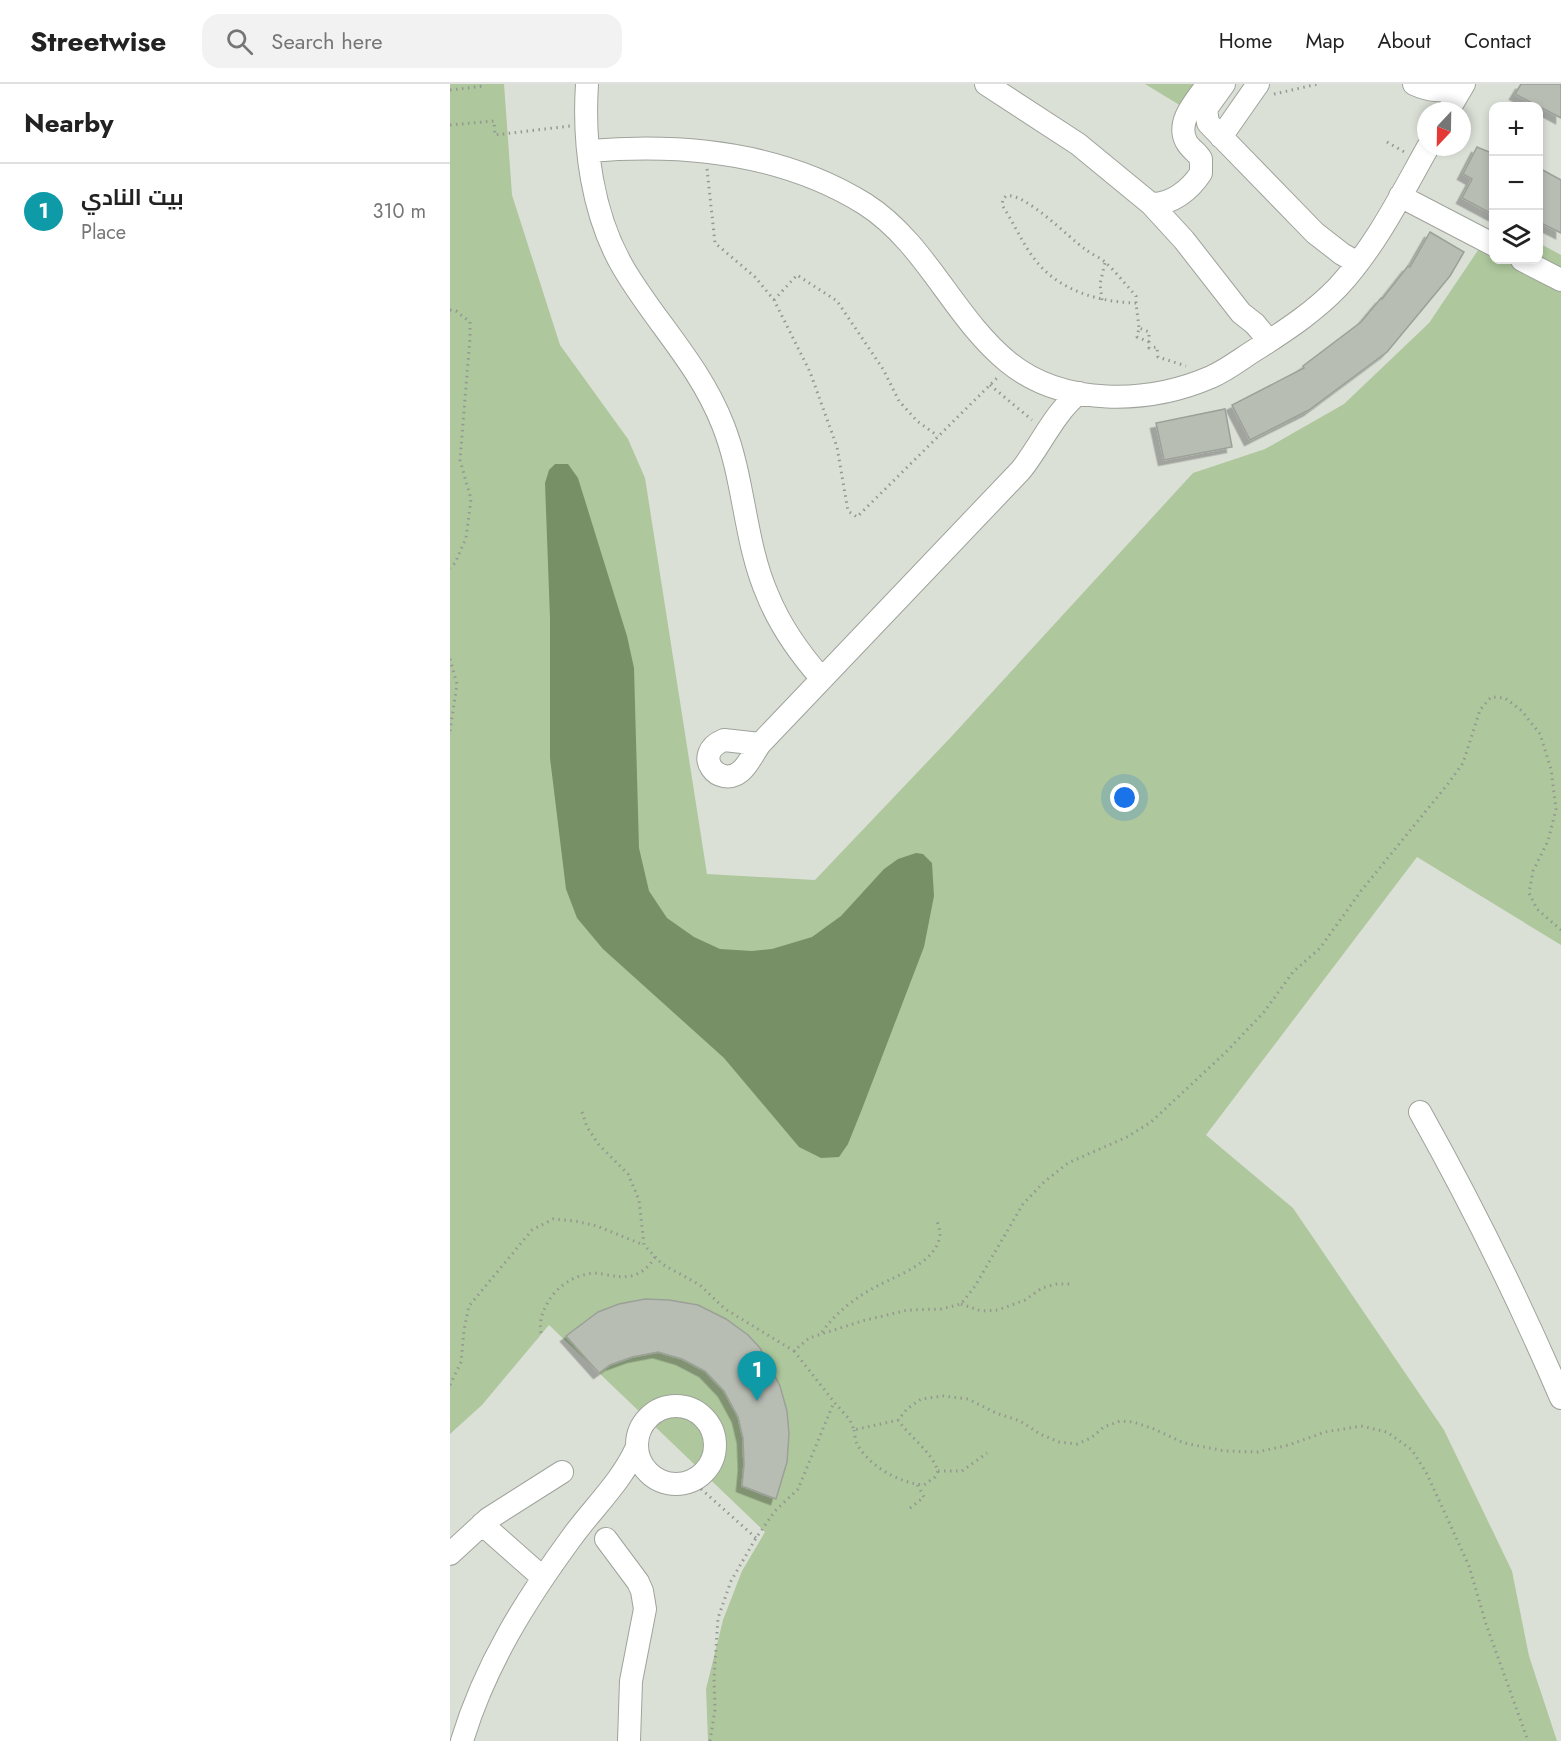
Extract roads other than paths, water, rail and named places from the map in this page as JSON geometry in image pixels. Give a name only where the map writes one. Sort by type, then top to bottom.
[{"type":"street","points":[[587,84],[586,124],[594,190],[606,230],[623,267],[645,302],[678,343],[708,394],[723,426],[737,473],[757,562],[767,595],[782,626],[822,679]]},
{"type":"street","points":[[986,84],[1078,144],[1151,204],[1184,240],[1263,345]]},
{"type":"street","points":[[1151,204],[1166,204],[1172,201],[1201,173],[1201,159],[1186,142],[1183,129],[1186,116],[1207,84]]},
{"type":"street","points":[[1224,84],[1206,109],[1205,116],[1208,123],[1315,233],[1358,263]]},
{"type":"street","points":[[1414,84],[1433,91],[1444,91],[1463,85]]},
{"type":"street","points":[[1453,102],[1463,85]]},
{"type":"street","points":[[1221,137],[1255,89]]},
{"type":"street","points":[[589,151],[631,147],[668,147],[705,151],[737,156],[801,173],[834,187],[867,206],[896,230],[921,258],[975,330],[1011,364],[1052,385],[1079,393],[1101,396],[1136,396],[1171,391],[1209,378],[1236,364],[1315,308],[1338,287],[1358,263],[1383,227],[1423,156]]},
{"type":"street","points":[[1400,196],[1489,241]]},
{"type":"street","points":[[1530,264],[1561,280]]},
{"type":"street","points":[[1052,385],[1056,401],[1052,426]]},
{"type":"street","points":[[760,744],[1021,470],[1066,404],[1079,393]]},
{"type":"street","points":[[1420,1112],[1489,1241],[1561,1398]]},
{"type":"street","points":[[462,1741],[480,1689],[516,1618],[543,1577],[626,1468],[636,1449],[638,1431],[648,1416],[673,1405],[699,1413],[705,1419],[714,1435],[714,1453],[706,1470],[692,1480],[673,1484],[654,1478],[633,1480],[613,1486]]},
{"type":"street","points":[[636,1449],[640,1462],[654,1478]]},
{"type":"street","points":[[450,1554],[482,1524],[562,1472]]},
{"type":"street","points":[[482,1524],[543,1577]]},
{"type":"street","points":[[606,1539],[638,1582],[645,1609],[631,1682],[629,1741]]},
{"type":"place","name":"بيت النادي","points":[[757,1401]]}]
